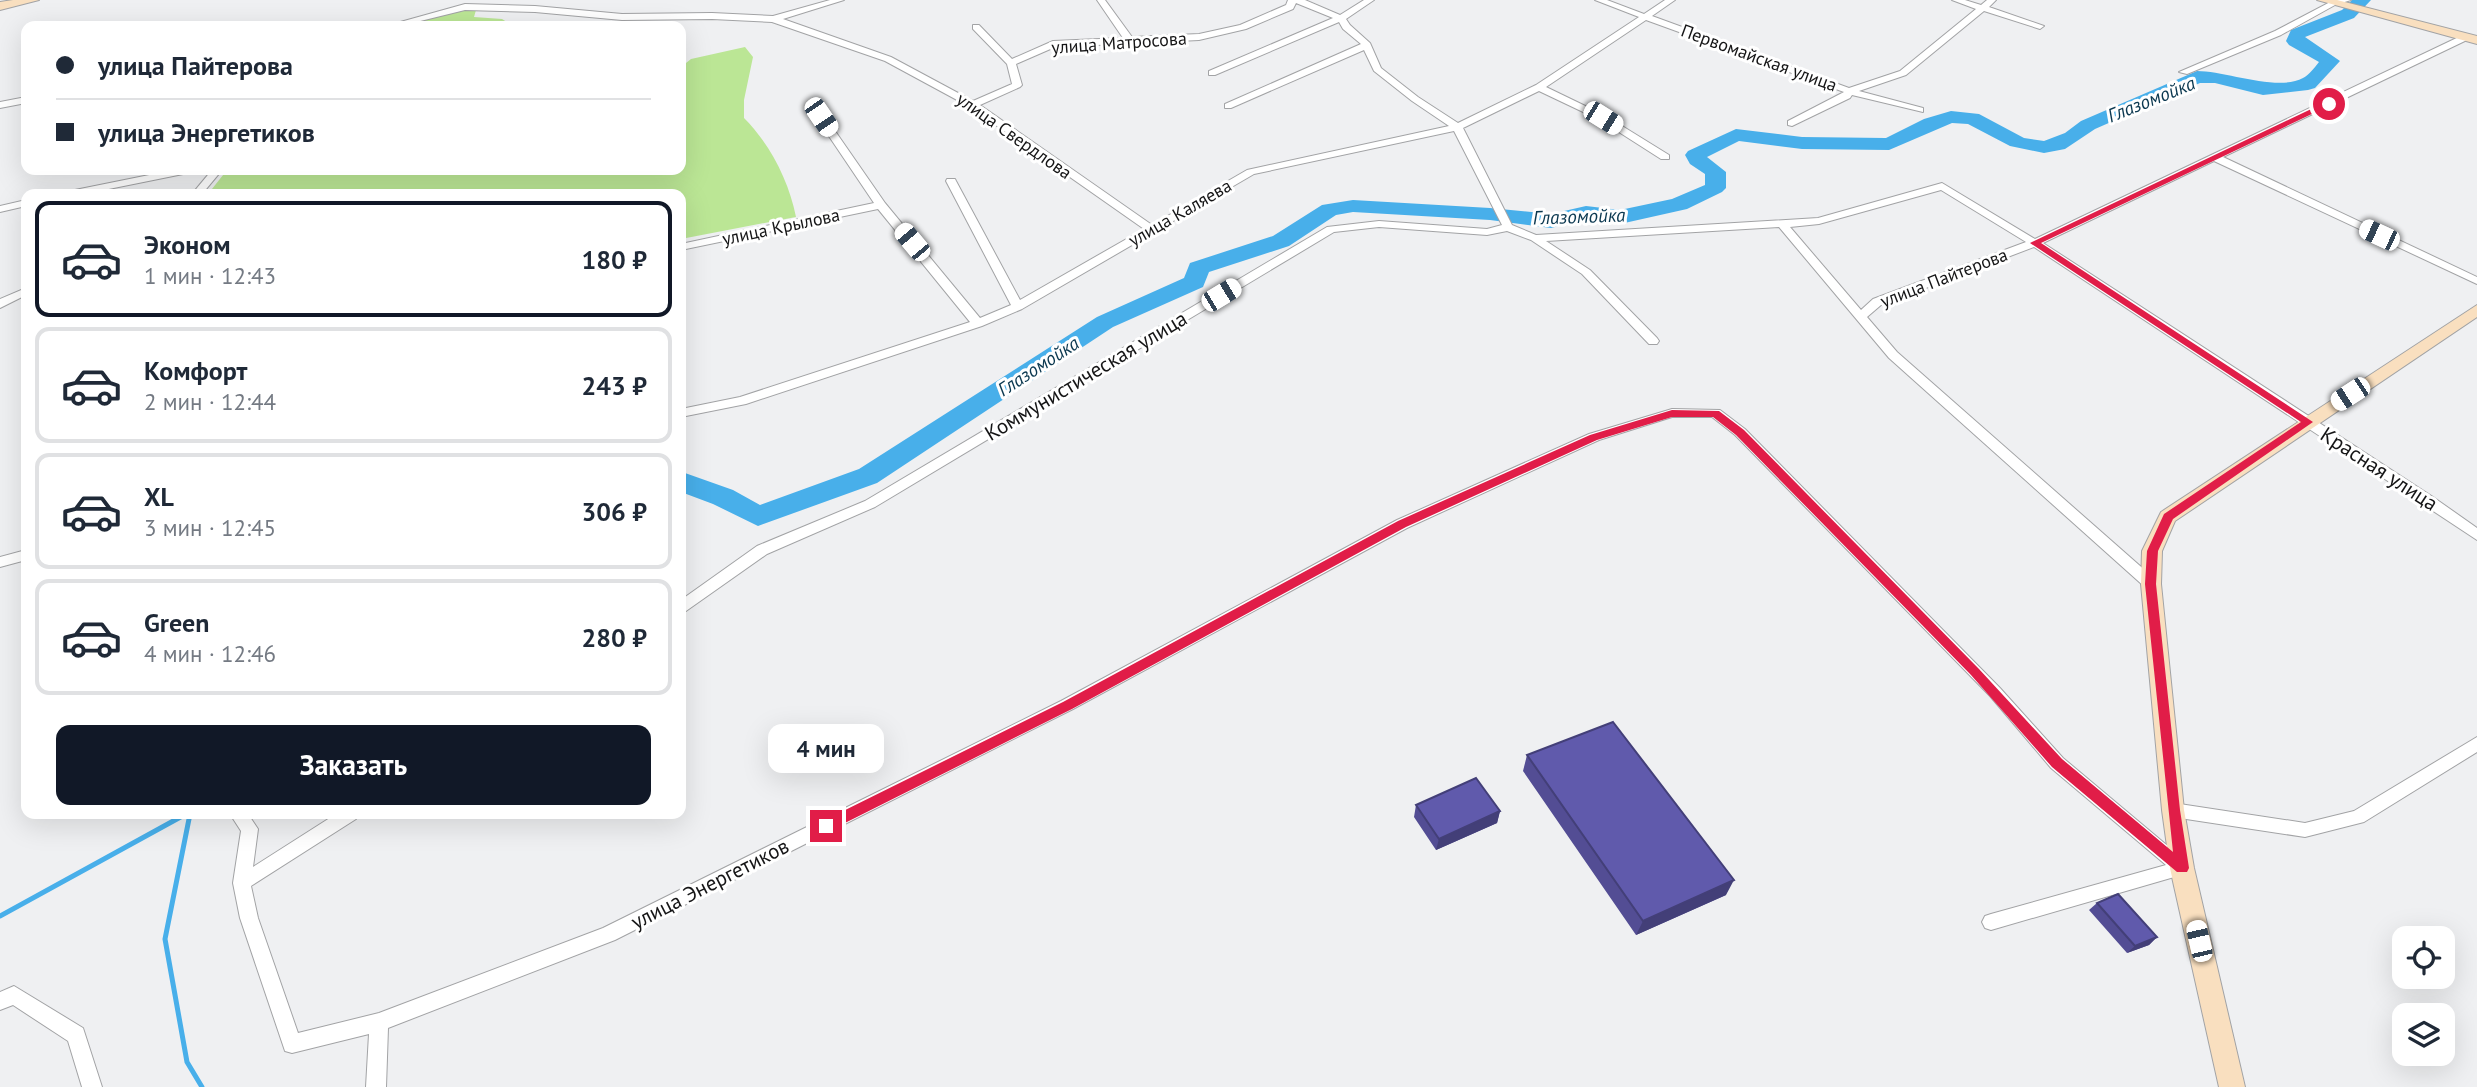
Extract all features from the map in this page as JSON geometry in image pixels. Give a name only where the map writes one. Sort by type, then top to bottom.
[{"type":"main road","points":[[0,6],[33,0]]},
{"type":"main road","points":[[2328,1],[2472,35]]},
{"type":"main road","points":[[2232,1087],[2182,868],[2173,810],[2151,584],[2152,551],[2168,517],[2477,310]]},
{"type":"street","points":[[773,19],[840,0]]},
{"type":"street","points":[[1101,0],[1129,40]]},
{"type":"street","name":"улица Матросова","points":[[1011,63],[1053,44],[1199,37],[1243,27],[1290,7],[1292,0]]},
{"type":"street","points":[[1297,0],[1341,18],[1346,27],[1367,45],[1377,68],[1415,99],[1457,127],[1508,228]]},
{"type":"street","points":[[1212,73],[1341,18],[1370,0]]},
{"type":"street","name":"Первомайская улица","points":[[1599,0],[1849,91],[1920,110]]},
{"type":"street","name":"улица Каляева","points":[[686,412],[741,401],[978,323],[1018,306],[1251,172],[1457,127],[1539,87],[1671,0]]},
{"type":"street","points":[[1956,0],[2040,26]]},
{"type":"street","points":[[1792,123],[1847,96],[1849,91],[1903,73],[1992,0]]},
{"type":"street","points":[[2184,72],[2278,33],[2328,1],[2347,0]]},
{"type":"street","name":"улица Свердлова","points":[[407,21],[466,3],[622,17],[712,16],[773,19],[888,59],[973,105],[1151,229]]},
{"type":"street","points":[[973,105],[1017,85],[1011,63],[976,27]]},
{"type":"street","name":"улица Пайтерова","points":[[1862,316],[1877,302],[2035,243],[2472,35]]},
{"type":"street","points":[[1228,106],[1367,45]]},
{"type":"street","points":[[1539,87],[1603,118],[1665,157]]},
{"type":"street","points":[[0,105],[21,101]]},
{"type":"street","points":[[821,117],[881,205],[978,323]]},
{"type":"street","points":[[2216,158],[2477,281]]},
{"type":"street","points":[[95,189],[163,175]]},
{"type":"street","points":[[201,189],[213,175]]},
{"type":"street","points":[[951,181],[1018,306]]},
{"type":"street","name":"Коммунистическая улица","points":[[686,603],[762,550],[870,504],[1331,229],[1379,224],[1487,232],[1508,228],[1535,238],[1782,224],[1819,221],[1942,186],[2035,243]]},
{"type":"street","points":[[0,209],[21,204]]},
{"type":"street","name":"улица Крылова","points":[[686,246],[881,205]]},
{"type":"street","name":"улица Пайтерова","points":[[1782,224],[1893,355],[2151,584]]},
{"type":"street","points":[[1535,238],[1586,272],[1653,341]]},
{"type":"street","name":"Красная улица","points":[[2035,243],[2428,500],[2477,536]]},
{"type":"street","points":[[0,304],[21,294]]},
{"type":"street","name":"улица Энергетиков","points":[[242,883],[249,918],[292,1044],[379,1022],[609,934],[1067,705],[1414,519],[1594,437],[1672,413],[1715,413],[1740,432],[1985,682],[2057,763],[2182,868]]},
{"type":"street","points":[[0,562],[21,556]]},
{"type":"street","points":[[2173,810],[2305,830],[2358,817],[2477,744]]},
{"type":"street","points":[[242,819],[250,829],[242,883]]},
{"type":"street","points":[[242,883],[342,819]]},
{"type":"street","points":[[1991,922],[2182,868]]},
{"type":"street","points":[[7,998],[76,1035],[92,1087]]},
{"type":"street","points":[[376,1087],[379,1022]]},
{"type":"green space","points":[[476,10],[474,17],[505,21],[418,21],[452,12]]},
{"type":"green space","points":[[745,47],[753,57],[744,100],[744,118],[762,139],[777,164],[789,190],[796,217],[686,238],[686,189],[212,189],[223,175],[686,175],[686,63],[691,59]]},
{"type":"building","points":[[1613,722],[1734,880],[1643,921],[1527,755]]},
{"type":"building","points":[[1476,778],[1500,811],[1439,839],[1416,805]]},
{"type":"building","points":[[2118,894],[2157,937],[2135,946],[2097,903]]},
{"type":"waterway","name":"Глазомойка","points":[[686,482],[723,497],[758,516],[868,476],[1105,322],[1195,282],[1198,268],[1281,241],[1330,210],[1353,206],[1490,214],[1551,221],[1586,212],[1620,217],[1679,204],[1715,188],[1716,172],[1697,160],[1695,155],[1736,135],[1802,143],[1889,144],[1931,123],[1951,117],[1972,118],[2017,142],[2031,146],[2058,145],[2088,125],[2197,77],[2215,77],[2263,89],[2308,84],[2331,61],[2295,41],[2297,34],[2348,14],[2362,0]]},
{"type":"waterway","name":"Глазомойка","points":[[0,916],[177,819]]},
{"type":"waterway","name":"Глазомойка","points":[[189,819],[165,939],[187,1062],[202,1087]]},
{"type":"route","points":[[826,826],[1067,705],[1402,524],[1594,437],[1672,413],[1715,413],[1740,432],[1995,692],[2057,763],[2182,868],[2173,810],[2151,584],[2152,551],[2168,517],[2308,422],[2035,243],[2329,104]]}]
